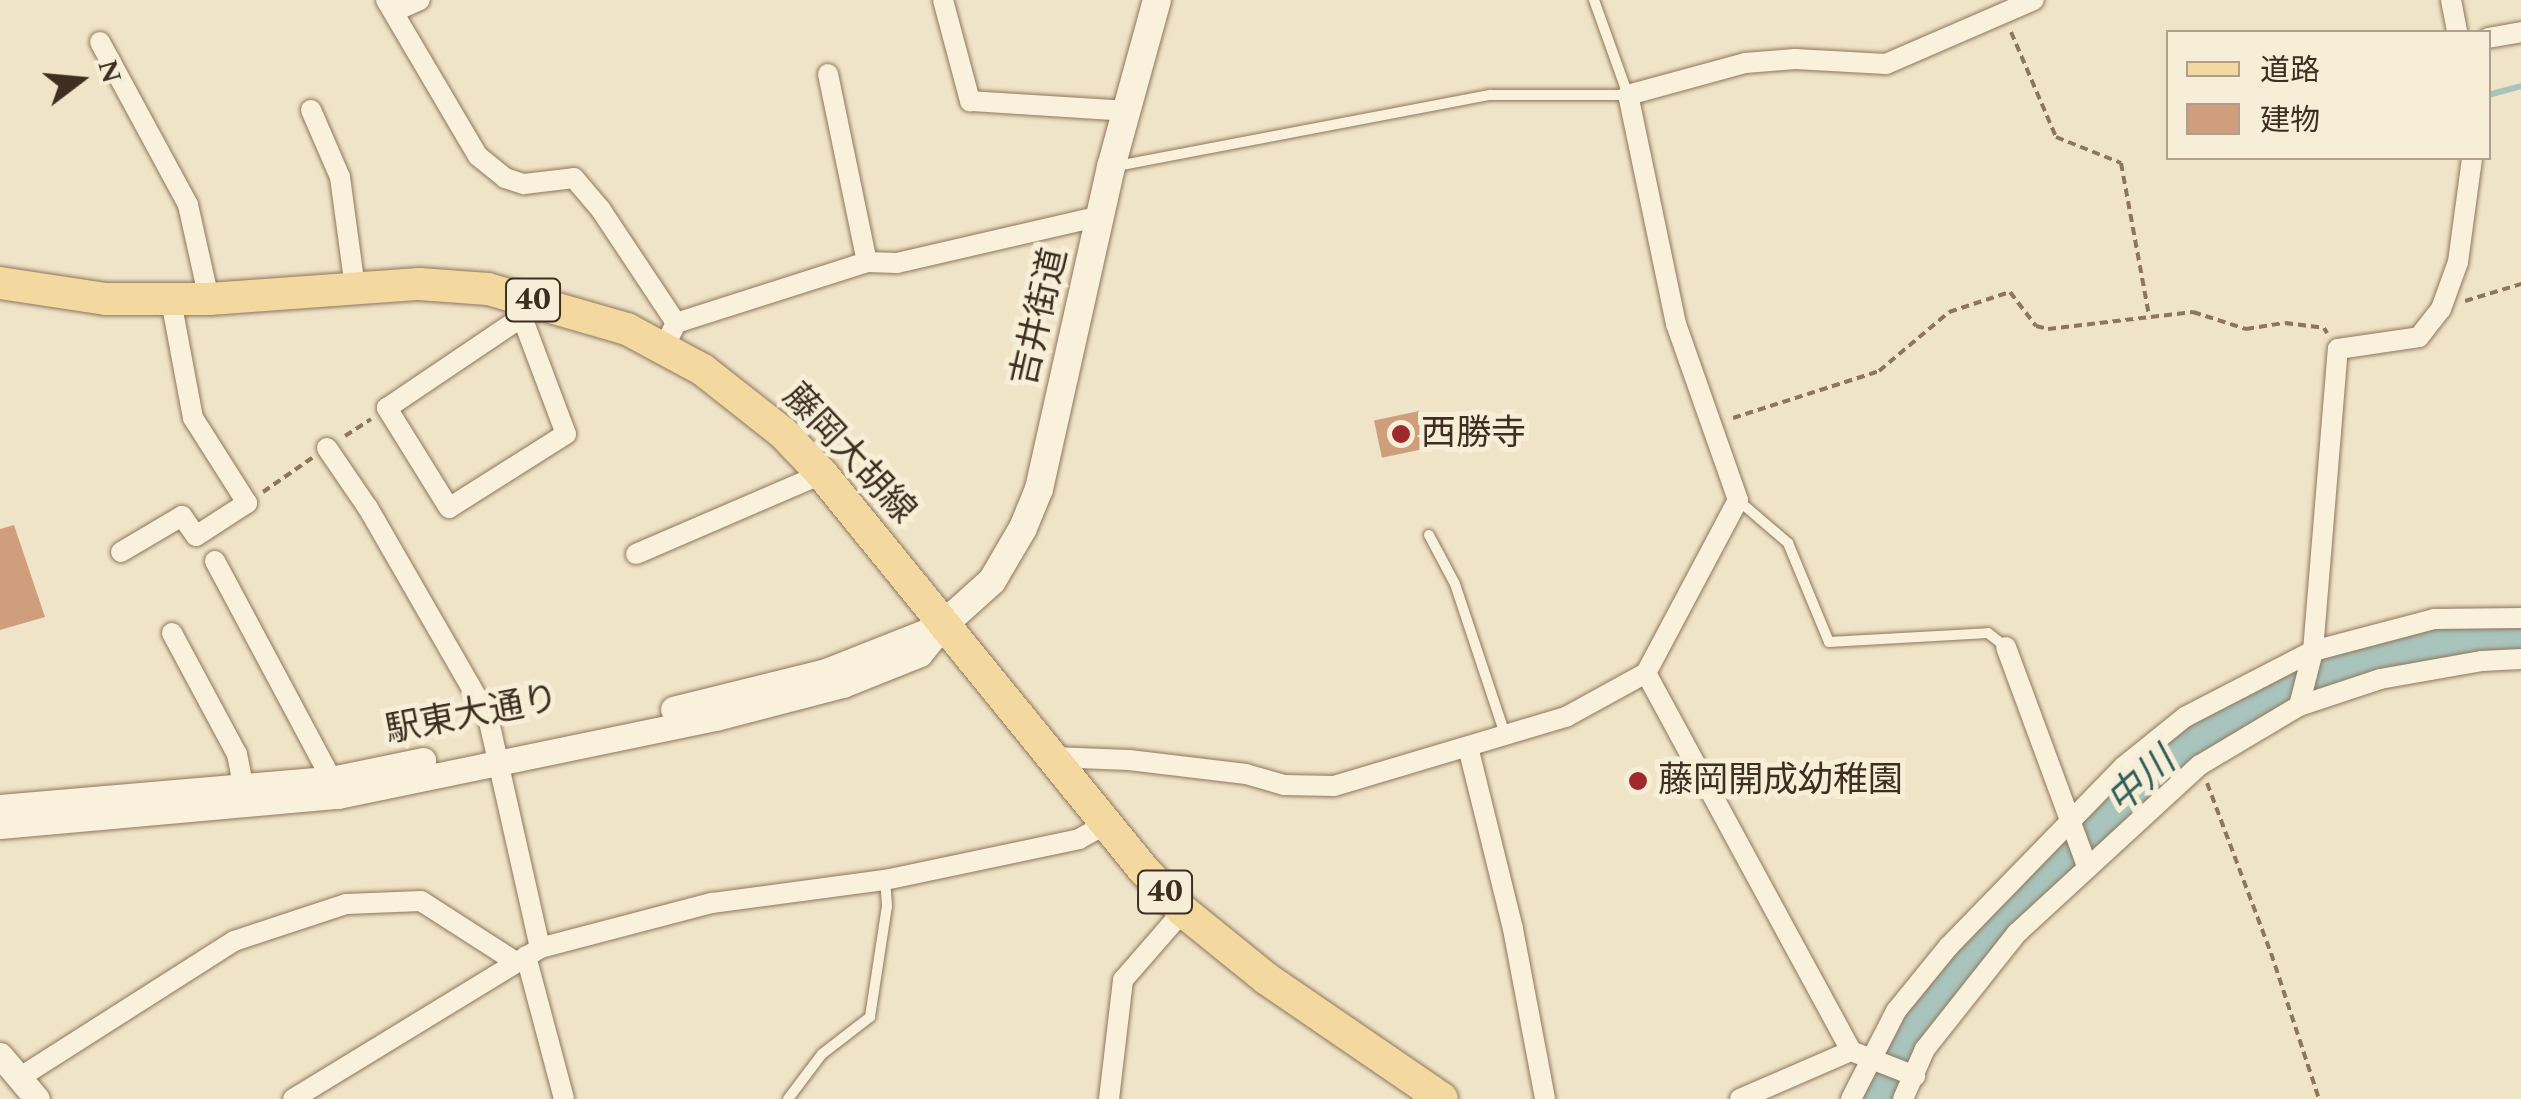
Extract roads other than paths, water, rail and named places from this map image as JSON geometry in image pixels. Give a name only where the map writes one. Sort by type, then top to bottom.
[{"type":"main road","name":"吉井街道","points":[[944,624],[992,581],[1038,489],[1111,167],[1157,0]]},
{"type":"main road","name":"藤岡大胡線","points":[[0,282],[106,299],[171,300],[436,285],[488,290],[529,309],[670,335],[822,474],[1106,824],[1183,911],[1266,979],[1442,1099]]},
{"type":"street","points":[[420,0],[390,6],[478,156],[504,178],[524,184],[574,178],[601,210],[670,335],[866,262],[897,263],[1100,216]]},
{"type":"street","points":[[942,0],[970,101],[1127,112]]},
{"type":"street","points":[[1052,757],[1129,760],[1246,774],[1284,785],[1334,786],[1566,717],[1646,673],[1738,500],[1676,324],[1628,95],[1744,63],[1795,58],[1886,64],[2034,0]]},
{"type":"street","points":[[2452,0],[2457,30]]},
{"type":"street","points":[[2491,37],[2521,32]]},
{"type":"street","points":[[100,42],[188,205],[208,300]]},
{"type":"street","points":[[828,74],[866,262]]},
{"type":"street","points":[[311,110],[340,177],[355,288]]},
{"type":"street","points":[[2299,706],[2312,652],[2338,349],[2419,338],[2442,309],[2458,262],[2472,160]]},
{"type":"street","points":[[121,552],[182,516],[196,536],[246,503],[193,418],[171,300]]},
{"type":"street","points":[[529,309],[566,434],[448,508],[387,408],[529,309]]},
{"type":"street","points":[[328,448],[368,508],[488,716],[528,955],[564,1099]]},
{"type":"street","points":[[636,554],[822,474]]},
{"type":"street","points":[[215,561],[331,778]]},
{"type":"street","points":[[1851,1099],[1860,1055],[1949,946],[2124,767],[2185,717],[2312,652],[2434,619],[2521,618]]},
{"type":"street","points":[[0,826],[338,796],[496,754],[716,718],[843,685],[920,654],[944,624]]},
{"type":"street","points":[[172,633],[237,754],[243,786]]},
{"type":"street","points":[[2006,647],[2087,866]]},
{"type":"street","points":[[1903,1099],[1925,1049],[1992,962],[2087,866],[2200,766],[2299,706],[2380,679],[2482,660],[2521,659]]},
{"type":"street","points":[[1646,673],[1860,1055],[1915,1076]]},
{"type":"street","points":[[1468,747],[1513,929],[1545,1099]]},
{"type":"street","name":"駅東大通り","points":[[0,807],[331,778],[496,754]]},
{"type":"street","points":[[294,1099],[528,955],[712,904],[885,880],[1080,839],[1106,824]]},
{"type":"street","points":[[20,1078],[234,940],[346,904],[421,901],[528,955]]},
{"type":"street","points":[[1110,1099],[1123,980],[1183,911]]},
{"type":"street","points":[[0,1055],[38,1099]]},
{"type":"street","points":[[1740,1099],[1860,1055]]},
{"type":"lane","points":[[1111,167],[1490,95],[1628,95],[1594,0]]},
{"type":"lane","points":[[1738,500],[1788,543],[1830,642],[1988,633],[2006,647]]},
{"type":"lane","points":[[1429,535],[1455,584],[1505,736]]},
{"type":"lane","points":[[788,1099],[822,1054],[870,1017],[887,906],[885,880]]},
{"type":"waterway","points":[[2491,94],[2521,86]]},
{"type":"waterway","name":"中川","points":[[1878,1099],[1943,985],[2010,910],[2140,780],[2203,730],[2277,686],[2397,652],[2521,638]]},
{"type":"place","name":"西勝寺","points":[[1401,434]]},
{"type":"place","name":"藤岡開成幼稚園","points":[[1638,781]]}]
